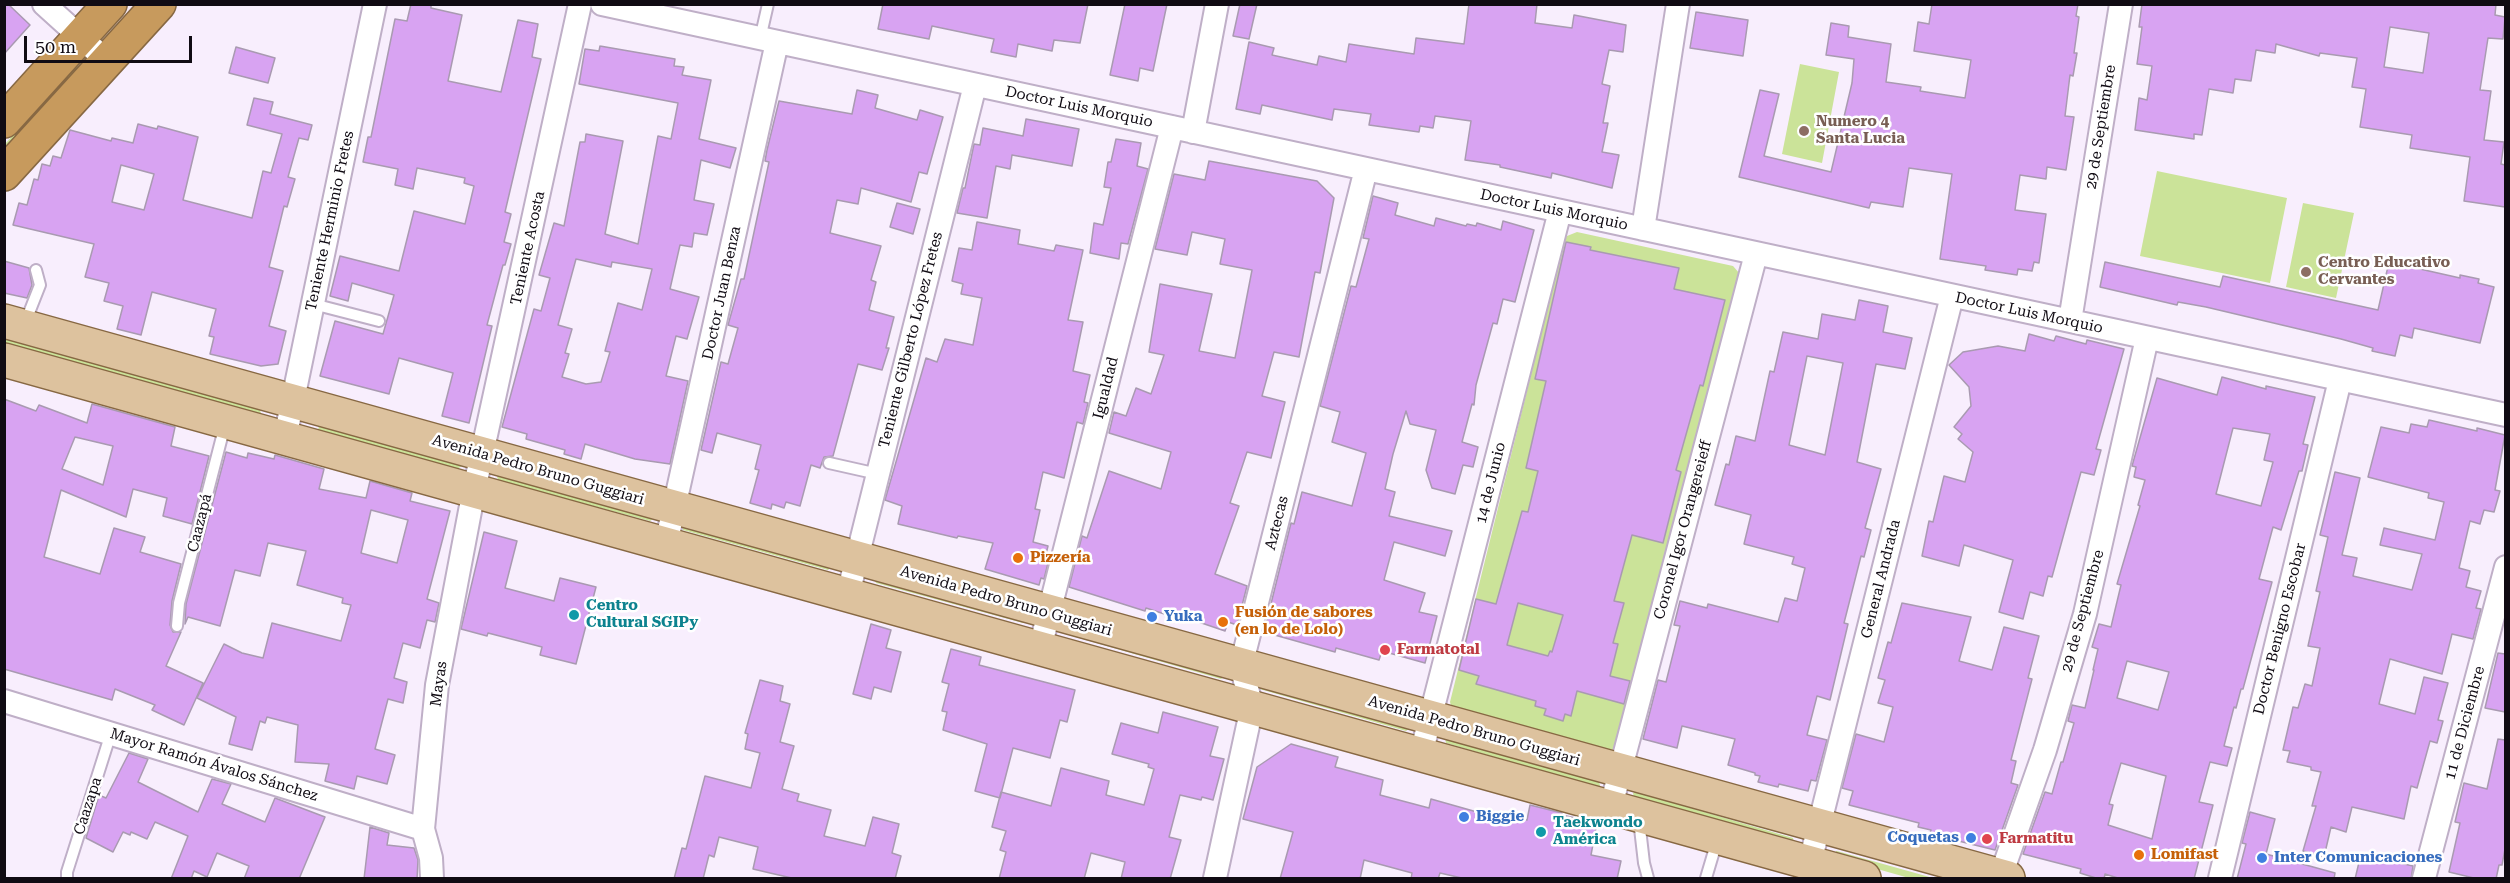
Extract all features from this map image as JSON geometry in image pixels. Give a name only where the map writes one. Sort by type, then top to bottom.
[{"type":"highway","points":[[4,121],[110,4]]},
{"type":"highway","points":[[4,174],[159,4]]},
{"type":"main road","name":"Avenida Pedro Bruno Guggiari","points":[[14,324],[2003,878]]},
{"type":"main road","points":[[4,360],[1625,810],[1864,879]]},
{"type":"street","points":[[44,4],[107,61]]},
{"type":"street","name":"Teniente Herminio Fretes","points":[[285,438],[375,4]]},
{"type":"street","name":"Teniente Acosta","points":[[474,490],[580,4]]},
{"type":"street","name":"Doctor Luis Morquio","points":[[602,4],[2505,415]]},
{"type":"street","name":"Igualdad","points":[[1040,648],[1048,612],[1217,4]]},
{"type":"street","points":[[1642,229],[1678,4]]},
{"type":"street","name":"29 de Septiembre","points":[[2070,321],[2121,4]]},
{"type":"street","name":"Doctor Juan Benza","points":[[666,544],[768,40]]},
{"type":"street","name":"Teniente Gilberto López Fretes","points":[[848,594],[975,85]]},
{"type":"street","name":"Aztecas","points":[[1215,879],[1252,707],[1241,666],[1366,170]]},
{"type":"street","name":"14 de Junio","points":[[1421,754],[1560,211]]},
{"type":"street","name":"Coronel Igor Orangereieff","points":[[1625,810],[1620,772],[1756,254]]},
{"type":"street","name":"General Andrada","points":[[1810,862],[1952,296]]},
{"type":"street","name":"29 de Septiembre","points":[[2003,878],[2045,750],[2085,614],[2147,338]]},
{"type":"street","name":"Doctor Benigno Escobar","points":[[2220,879],[2340,380]]},
{"type":"street","name":"Mayas","points":[[432,879],[431,858],[423,829],[437,685],[474,490]]},
{"type":"street","name":"11 de Diciembre","points":[[2424,879],[2505,567]]},
{"type":"street","name":"Mayor Ramón Ávalos Sánchez","points":[[4,701],[423,829]]},
{"type":"lane","name":"Doctor Juan Benza","points":[[768,4],[768,40]]},
{"type":"lane","points":[[14,324],[40,285],[36,270]]},
{"type":"lane","points":[[313,304],[380,321]]},
{"type":"lane","name":"Caazapá","points":[[177,626],[179,603],[226,421]]},
{"type":"lane","points":[[829,463],[878,474]]},
{"type":"lane","name":"Caazapa","points":[[67,879],[67,872],[111,733]]},
{"type":"lane","points":[[1625,810],[1648,879]]},
{"type":"lane","points":[[1706,879],[1718,836]]},
{"type":"green space","points":[[1800,64],[1839,72],[1822,163],[1782,154]]},
{"type":"green space","points":[[76,67],[79,69],[5,153],[4,145]]},
{"type":"green space","points":[[2157,171],[2287,198],[2270,283],[2140,256]]},
{"type":"green space","points":[[2303,203],[2354,213],[2336,298],[2286,287]]},
{"type":"green space","points":[[1577,232],[1733,266],[1740,274],[1619,748],[1610,754],[1452,709],[1450,702],[1564,241],[1567,236]]},
{"type":"green space","points":[[4,337],[259,408],[261,413],[257,414],[5,343]]},
{"type":"green space","points":[[319,425],[459,462],[462,466],[457,469],[318,431]]},
{"type":"green space","points":[[499,474],[654,518],[650,521],[499,481],[497,477]]},
{"type":"green space","points":[[681,525],[832,567],[828,570],[683,530]]},
{"type":"green space","points":[[874,579],[1025,621],[1023,623],[876,583]]},
{"type":"green space","points":[[1063,631],[1224,674],[1224,677],[1221,679],[1065,634]]},
{"type":"green space","points":[[1255,683],[1410,728],[1406,731],[1256,688]]},
{"type":"green space","points":[[1445,738],[1599,781],[1600,786],[1446,743]]},
{"type":"green space","points":[[1633,793],[1793,838],[1794,843],[1634,798]]},
{"type":"green space","points":[[1836,851],[1933,878],[1909,878],[1835,857]]},
{"type":"building","points":[[4,4],[8,4],[30,25],[4,54]]},
{"type":"building","points":[[411,4],[431,4],[431,8],[462,15],[448,81],[501,92],[518,20],[538,24],[532,57],[541,59],[505,212],[511,214],[504,242],[511,244],[487,325],[492,326],[469,423],[442,416],[453,373],[399,358],[389,394],[320,376],[335,321],[383,334],[394,295],[352,283],[348,301],[330,296],[340,256],[399,271],[414,211],[465,224],[474,186],[464,183],[465,178],[417,168],[413,189],[395,185],[398,169],[363,162],[368,137],[371,137],[395,19],[407,21]]},
{"type":"building","points":[[883,4],[1088,4],[1080,43],[1054,40],[1052,51],[1018,44],[1016,57],[991,52],[994,39],[932,26],[929,39],[878,29]]},
{"type":"building","points":[[1125,4],[1167,4],[1153,71],[1140,68],[1138,81],[1110,75]]},
{"type":"building","points":[[1240,4],[1257,4],[1249,39],[1233,36]]},
{"type":"building","points":[[1469,4],[1537,4],[1535,23],[1572,28],[1574,15],[1626,25],[1623,52],[1609,50],[1602,84],[1610,86],[1603,123],[1608,123],[1602,152],[1619,155],[1612,188],[1552,173],[1551,178],[1500,167],[1500,165],[1465,160],[1471,121],[1435,116],[1433,128],[1420,126],[1419,132],[1369,125],[1371,114],[1334,109],[1332,120],[1262,105],[1260,114],[1236,109],[1249,42],[1274,48],[1272,55],[1317,65],[1319,56],[1346,62],[1349,44],[1414,54],[1416,38],[1464,44]]},
{"type":"building","points":[[1932,4],[2078,4],[2076,16],[2079,17],[2074,53],[2077,53],[2073,76],[2070,75],[2065,116],[2074,117],[2066,170],[2047,167],[2046,179],[2020,175],[2015,210],[2046,214],[2039,263],[2034,262],[2032,271],[2018,269],[2017,275],[1985,270],[1986,266],[1940,259],[1952,174],[1909,168],[1903,207],[1871,202],[1869,208],[1739,177],[1760,90],[1779,94],[1764,156],[1831,172],[1852,83],[1854,59],[1826,55],[1831,23],[1849,26],[1848,37],[1891,44],[1886,82],[1921,87],[1920,91],[1965,98],[1971,60],[1914,51],[1918,22],[1929,24]]},
{"type":"building","points":[[2142,4],[2496,4],[2495,15],[2505,17],[2503,39],[2488,38],[2480,90],[2491,91],[2484,140],[2504,142],[2501,164],[2505,165],[2505,207],[2464,201],[2470,157],[2410,148],[2412,135],[2360,127],[2366,89],[2352,87],[2357,58],[2320,53],[2319,56],[2276,44],[2275,53],[2256,50],[2251,81],[2235,79],[2233,93],[2209,89],[2202,135],[2194,134],[2194,139],[2135,130],[2139,98],[2147,100],[2152,66],[2137,64],[2142,27],[2139,27]],"holes":[[[2390,27],[2429,33],[2423,73],[2384,67]]]},
{"type":"building","points":[[1696,12],[1748,20],[1743,56],[1690,48]]},
{"type":"building","points":[[600,46],[675,59],[674,66],[684,67],[682,75],[711,80],[699,139],[736,148],[730,168],[701,160],[694,200],[714,204],[707,235],[694,233],[692,247],[680,245],[670,289],[699,297],[687,339],[676,336],[666,376],[688,381],[670,464],[635,459],[585,444],[581,459],[564,454],[565,450],[526,439],[527,434],[502,427],[534,309],[541,311],[550,278],[539,275],[554,223],[564,226],[580,142],[585,142],[586,134],[623,141],[605,234],[638,244],[658,136],[671,139],[678,103],[579,84],[585,49],[599,51]],"holes":[[[576,259],[611,267],[612,262],[652,269],[642,310],[618,303],[605,351],[610,352],[601,382],[586,384],[562,377],[569,354],[565,353],[572,329],[558,325]]]},
{"type":"building","points":[[236,47],[275,58],[268,83],[229,73]]},
{"type":"building","points":[[857,90],[878,95],[875,108],[917,120],[920,110],[943,117],[927,174],[919,172],[911,202],[861,188],[858,204],[837,200],[830,233],[881,246],[871,280],[876,282],[869,310],[894,317],[886,348],[889,348],[882,370],[858,364],[833,456],[824,457],[820,468],[811,465],[800,506],[786,502],[784,508],[772,504],[771,509],[750,503],[759,470],[755,469],[761,445],[717,433],[712,453],[701,450],[721,362],[728,364],[738,328],[728,325],[741,279],[744,279],[769,162],[765,161],[767,150],[779,101],[852,114]]},
{"type":"building","points":[[254,98],[273,102],[270,114],[312,125],[308,140],[299,138],[288,177],[295,179],[287,207],[284,206],[269,267],[283,271],[269,326],[286,331],[278,364],[261,366],[210,354],[214,337],[209,336],[216,309],[152,292],[141,335],[117,329],[123,306],[104,301],[109,283],[85,277],[94,244],[13,225],[19,203],[27,205],[34,179],[38,180],[42,164],[50,166],[53,156],[61,158],[70,130],[111,141],[112,138],[133,143],[138,124],[157,129],[158,126],[198,137],[183,200],[252,218],[263,171],[271,173],[282,134],[247,125]],"holes":[[[121,165],[154,174],[144,210],[112,202]]]},
{"type":"building","points":[[1026,119],[1079,129],[1072,166],[1012,155],[1010,169],[996,166],[987,218],[957,213],[974,144],[980,145],[983,128],[1023,136]]},
{"type":"building","points":[[1116,139],[1141,143],[1137,166],[1148,169],[1128,244],[1121,243],[1119,259],[1090,253],[1094,223],[1103,225],[1111,188],[1104,187],[1108,162],[1111,162]]},
{"type":"building","points":[[1209,161],[1317,181],[1334,198],[1320,273],[1315,272],[1299,357],[1274,352],[1262,396],[1285,402],[1271,458],[1247,452],[1230,503],[1239,506],[1215,574],[1247,586],[1237,625],[1228,622],[1225,631],[1187,618],[1186,621],[1146,608],[1145,611],[1069,587],[1082,536],[1087,538],[1109,471],[1161,489],[1171,452],[1109,433],[1114,412],[1126,416],[1136,388],[1151,394],[1164,355],[1149,352],[1160,284],[1212,294],[1199,351],[1235,358],[1252,270],[1220,264],[1225,239],[1192,232],[1187,255],[1155,249],[1174,174],[1205,180]]},
{"type":"building","points":[[1373,196],[1398,203],[1395,215],[1434,226],[1436,218],[1466,226],[1467,224],[1476,226],[1477,223],[1501,230],[1503,221],[1534,230],[1515,302],[1503,299],[1497,324],[1493,323],[1476,385],[1474,405],[1472,404],[1462,442],[1478,447],[1473,467],[1463,465],[1455,494],[1432,488],[1426,470],[1436,430],[1410,424],[1406,411],[1393,454],[1385,489],[1395,492],[1389,516],[1452,531],[1445,556],[1394,542],[1384,580],[1425,593],[1419,612],[1437,616],[1425,663],[1382,651],[1379,660],[1336,648],[1335,652],[1264,632],[1291,523],[1294,524],[1302,492],[1352,506],[1366,453],[1332,442],[1340,412],[1320,406],[1351,286],[1356,287],[1369,239],[1363,238]]},
{"type":"building","points":[[897,203],[920,209],[913,234],[890,227]]},
{"type":"building","points":[[977,222],[1020,230],[1018,244],[1054,251],[1056,245],[1083,250],[1068,320],[1083,322],[1073,371],[1090,375],[1084,402],[1088,403],[1083,424],[1077,422],[1064,478],[1043,472],[1035,509],[1040,510],[1033,542],[1048,546],[1045,558],[1049,559],[1044,579],[1041,578],[1039,585],[985,569],[993,543],[958,536],[957,538],[898,524],[902,506],[885,500],[926,358],[937,362],[945,339],[973,345],[982,298],[961,294],[963,284],[952,281],[959,248],[972,250]]},
{"type":"building","points":[[1566,242],[1591,247],[1590,250],[1679,268],[1674,289],[1725,300],[1703,386],[1700,385],[1676,470],[1681,472],[1663,543],[1632,535],[1614,601],[1624,603],[1613,643],[1618,644],[1610,676],[1630,681],[1624,704],[1577,691],[1571,716],[1565,714],[1563,721],[1544,715],[1546,709],[1535,706],[1536,701],[1476,684],[1479,676],[1459,670],[1476,599],[1496,604],[1522,511],[1528,512],[1538,471],[1526,468],[1546,381],[1535,379]],"holes":[[[1518,603],[1563,615],[1552,652],[1550,651],[1548,656],[1507,645]]]},
{"type":"building","points":[[4,261],[29,268],[32,285],[27,298],[4,293]]},
{"type":"building","points":[[2105,262],[2220,287],[2223,276],[2378,310],[2389,262],[2460,278],[2460,275],[2479,279],[2478,283],[2494,287],[2480,343],[2414,328],[2412,338],[2400,335],[2395,356],[2372,351],[2373,348],[2341,339],[2206,307],[2178,302],[2177,305],[2100,287]]},
{"type":"building","points":[[1859,300],[1888,306],[1883,332],[1912,338],[1905,369],[1876,364],[1857,462],[1881,469],[1865,528],[1871,530],[1864,557],[1861,556],[1844,623],[1848,624],[1830,700],[1817,696],[1807,735],[1827,740],[1816,781],[1811,780],[1808,791],[1758,782],[1760,776],[1755,773],[1728,765],[1735,739],[1682,726],[1677,748],[1643,739],[1658,680],[1666,682],[1680,626],[1674,625],[1680,601],[1707,608],[1708,604],[1778,622],[1785,598],[1797,601],[1805,568],[1792,564],[1794,557],[1744,544],[1751,515],[1715,505],[1736,436],[1755,441],[1770,371],[1774,372],[1783,332],[1818,339],[1822,314],[1855,320]],"holes":[[[1807,356],[1843,363],[1825,455],[1789,445]]]},
{"type":"building","points":[[2029,334],[2054,341],[2056,336],[2086,344],[2087,340],[2124,349],[2096,449],[2101,450],[2094,475],[2081,472],[2052,577],[2048,576],[2043,596],[2030,592],[2023,619],[1999,612],[2013,560],[1964,545],[1959,566],[1922,556],[1929,521],[1933,522],[1944,476],[1965,482],[1973,452],[1958,439],[1962,434],[1954,427],[1971,406],[1969,387],[1949,365],[1963,352],[1998,346],[2025,351]]},
{"type":"building","points":[[2222,377],[2266,389],[2266,386],[2315,397],[2303,444],[2308,445],[2302,471],[2299,471],[2281,530],[2273,527],[2259,579],[2272,582],[2243,689],[2241,689],[2236,708],[2234,707],[2224,746],[2232,748],[2227,766],[2210,762],[2199,802],[2213,805],[2194,879],[2121,879],[2105,874],[2104,879],[2099,879],[2080,873],[2081,869],[2023,854],[2045,792],[2052,794],[2061,762],[2063,762],[2074,723],[2068,721],[2072,705],[2085,708],[2098,649],[2092,647],[2099,624],[2111,627],[2121,585],[2117,584],[2140,506],[2138,505],[2145,480],[2134,477],[2136,467],[2132,466],[2157,378],[2217,395]],"holes":[[[2233,428],[2270,434],[2264,460],[2273,462],[2261,506],[2216,494]],[[2127,661],[2169,672],[2158,710],[2117,698]],[[2121,763],[2166,776],[2152,839],[2108,825],[2113,805],[2109,804]]]},
{"type":"building","points":[[4,399],[36,411],[39,405],[87,423],[92,404],[175,427],[171,446],[209,456],[192,524],[163,516],[167,498],[133,489],[126,517],[61,490],[44,557],[100,574],[114,528],[145,537],[140,552],[181,564],[172,601],[170,625],[173,632],[181,632],[166,666],[203,683],[184,725],[152,710],[155,705],[115,689],[112,700],[4,669]],"holes":[[[75,437],[113,446],[103,485],[62,469]]]},
{"type":"building","points":[[2429,420],[2505,435],[2495,490],[2500,491],[2494,512],[2484,510],[2480,524],[2470,521],[2459,568],[2470,571],[2466,587],[2481,591],[2476,608],[2481,609],[2473,639],[2452,634],[2442,674],[2390,659],[2379,704],[2415,714],[2424,677],[2448,683],[2438,720],[2443,721],[2437,743],[2430,741],[2417,788],[2411,786],[2404,819],[2352,807],[2346,832],[2331,827],[2324,857],[2303,851],[2316,806],[2312,806],[2321,772],[2311,770],[2311,767],[2287,762],[2290,751],[2283,750],[2293,707],[2298,708],[2305,684],[2312,686],[2320,648],[2308,646],[2320,592],[2316,591],[2328,537],[2320,535],[2335,472],[2360,478],[2342,555],[2357,558],[2353,576],[2412,590],[2422,554],[2380,545],[2384,528],[2435,540],[2444,502],[2428,498],[2429,493],[2368,477],[2381,427],[2409,433],[2411,424],[2427,427]]},
{"type":"building","points":[[226,452],[247,458],[248,453],[274,459],[275,455],[324,469],[319,489],[366,498],[370,481],[412,493],[410,501],[450,511],[427,599],[439,603],[435,622],[427,620],[420,648],[403,643],[394,678],[407,682],[403,703],[388,699],[375,749],[395,755],[387,784],[357,776],[354,789],[325,781],[329,764],[295,762],[298,725],[267,717],[265,723],[260,721],[252,750],[229,744],[236,717],[197,698],[224,644],[242,653],[263,658],[272,623],[341,641],[351,605],[342,603],[343,598],[297,585],[306,551],[268,543],[260,576],[235,570],[220,626],[188,617],[185,624],[186,604]],"holes":[[[371,510],[408,520],[397,563],[361,553]]]},
{"type":"building","points":[[484,532],[517,541],[505,588],[554,601],[560,578],[596,587],[576,664],[540,655],[542,647],[488,633],[487,636],[461,629]]},
{"type":"building","points":[[1902,603],[1971,617],[1959,661],[1992,670],[2004,627],[2039,636],[2028,678],[2032,679],[2011,760],[2016,761],[2011,783],[2018,785],[1995,850],[1930,834],[1931,830],[1918,827],[1919,823],[1849,805],[1853,791],[1842,788],[1856,734],[1884,742],[1893,707],[1878,703],[1885,680],[1878,678]]},
{"type":"building","points":[[871,624],[891,630],[886,648],[901,652],[891,692],[874,687],[871,699],[853,694]]},
{"type":"building","points":[[951,649],[981,657],[979,665],[1075,690],[1067,722],[1060,720],[1050,758],[1013,748],[1000,798],[975,791],[987,744],[943,730],[947,712],[942,711],[949,684],[942,682]]},
{"type":"building","points":[[2498,653],[2505,654],[2505,712],[2485,708]]},
{"type":"building","points":[[760,680],[783,686],[780,701],[790,704],[780,742],[794,746],[782,789],[799,794],[797,801],[831,810],[824,836],[865,846],[873,817],[899,824],[892,853],[901,856],[895,879],[796,879],[753,869],[758,847],[719,837],[714,857],[709,855],[703,879],[674,879],[682,848],[686,849],[705,776],[751,788],[760,753],[745,749],[748,734],[745,733]]},
{"type":"building","points":[[1163,712],[1218,727],[1210,756],[1224,759],[1213,800],[1180,795],[1169,837],[1181,840],[1170,879],[1121,879],[1125,862],[1091,853],[1084,879],[999,879],[1006,852],[1000,850],[1006,831],[992,827],[1001,792],[1051,806],[1061,768],[1109,781],[1106,795],[1144,805],[1154,769],[1148,767],[1149,764],[1112,754],[1121,723],[1158,733]]},
{"type":"building","points":[[2498,739],[2505,740],[2505,849],[2502,865],[2499,865],[2496,879],[2478,879],[2449,872],[2460,823],[2455,822],[2464,783],[2487,789]]},
{"type":"building","points":[[1291,744],[1338,757],[1335,767],[1383,780],[1380,795],[1429,808],[1431,799],[1477,812],[1477,809],[1527,820],[1530,805],[1597,823],[1591,855],[1621,861],[1617,879],[1466,879],[1440,873],[1438,879],[1411,879],[1412,873],[1364,860],[1360,879],[1280,879],[1293,832],[1243,819],[1257,767]]},
{"type":"building","points":[[129,753],[148,759],[138,782],[198,812],[212,779],[231,784],[222,804],[265,822],[275,798],[325,817],[299,879],[244,879],[249,866],[217,853],[207,877],[194,871],[191,879],[171,879],[188,836],[155,822],[147,839],[131,832],[130,835],[123,832],[113,852],[86,838],[99,795],[106,798]]},
{"type":"building","points":[[2250,812],[2275,819],[2266,854],[2335,873],[2334,879],[2237,879],[2246,844],[2242,843]]},
{"type":"building","points":[[370,827],[389,833],[387,845],[414,848],[418,860],[417,879],[364,879]]},
{"type":"building","points":[[2361,854],[2413,866],[2411,879],[2355,879]]},
{"type":"place","name":"Numero 4 Santa Lucia","points":[[1804,131]]},
{"type":"place","name":"Centro Educativo Cervantes","points":[[2306,272]]},
{"type":"place","name":"Pizzería","points":[[1018,558]]},
{"type":"place","name":"Centro Cultural SGIPy","points":[[574,615]]},
{"type":"place","name":"Yuka","points":[[1152,617]]},
{"type":"place","name":"Fusión de sabores (en lo de Lolo)","points":[[1223,622]]},
{"type":"place","name":"Farmatotal","points":[[1385,650]]},
{"type":"place","name":"Biggie","points":[[1464,817]]},
{"type":"place","name":"Taekwondo América","points":[[1541,832]]},
{"type":"place","name":"Coquetas","points":[[1971,838]]},
{"type":"place","name":"Farmatitu","points":[[1987,839]]},
{"type":"place","name":"Lomifast","points":[[2139,855]]},
{"type":"place","name":"Inter Comunicaciones","points":[[2262,858]]}]
